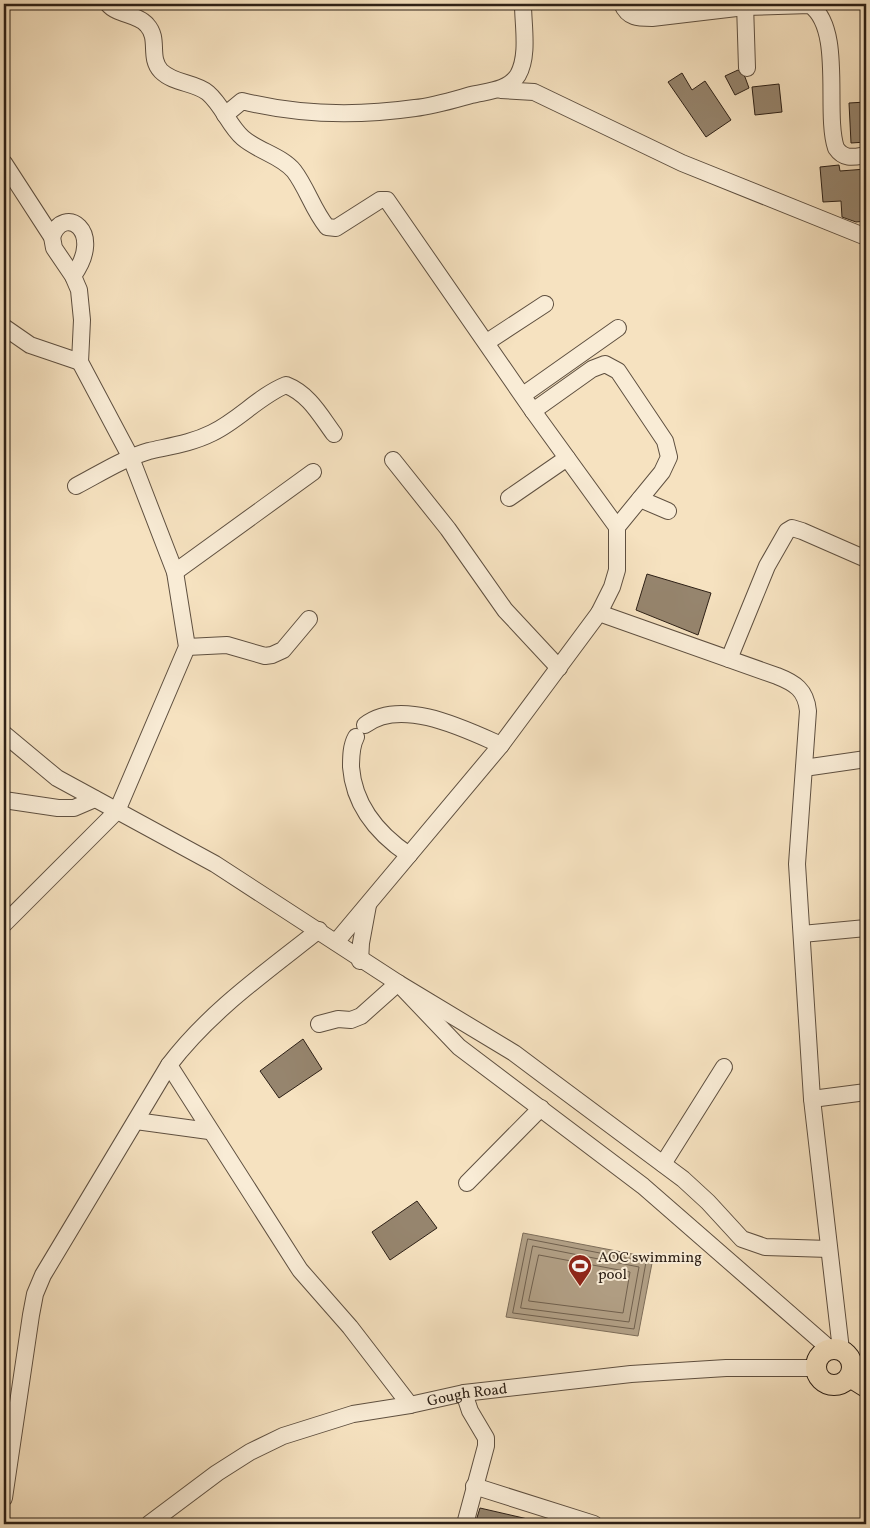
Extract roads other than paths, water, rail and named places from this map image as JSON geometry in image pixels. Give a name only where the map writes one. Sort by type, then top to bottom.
[{"type":"main road","points":[[820,1356],[851,1363],[842,1384],[832,1386],[820,1378],[816,1368],[820,1356]]},
{"type":"street","points":[[108,4],[147,24],[154,43],[153,53],[156,64],[161,71],[177,81],[207,92],[241,136],[285,163],[294,171],[321,219],[331,229],[380,200],[387,200],[533,411],[617,527],[617,570],[612,587],[600,613],[501,745],[336,942]]},
{"type":"street","points":[[501,90],[517,76],[524,54],[523,4]]},
{"type":"street","points":[[622,4],[628,14],[637,18],[745,5],[810,4],[818,10],[828,42],[834,144],[840,153],[845,156],[852,158],[866,155]]},
{"type":"street","points":[[745,5],[747,68]]},
{"type":"street","points":[[225,115],[242,101],[275,109],[324,112],[389,110],[417,108],[501,90],[534,92],[682,163],[866,237]]},
{"type":"street","points":[[4,163],[52,236],[54,248],[73,276],[79,290],[82,320],[80,362],[131,458],[175,572],[187,647],[117,811],[4,924]]},
{"type":"street","points":[[52,236],[61,224],[72,222],[80,227],[85,234],[84,261],[73,276]]},
{"type":"street","points":[[487,342],[545,304]]},
{"type":"street","points":[[4,327],[30,345],[80,362]]},
{"type":"street","points":[[523,395],[618,328]]},
{"type":"street","points":[[533,411],[592,369],[605,364],[618,371],[669,449],[668,463],[617,527]]},
{"type":"street","points":[[76,486],[131,458],[150,451],[188,442],[211,433],[231,422],[256,402],[286,385],[298,390],[309,399],[334,434]]},
{"type":"street","points":[[509,498],[568,458]]},
{"type":"street","points":[[394,460],[448,529],[505,610],[559,668]]},
{"type":"street","points":[[175,572],[313,472]]},
{"type":"street","points":[[640,499],[668,511]]},
{"type":"street","points":[[729,659],[767,566],[786,531],[792,528],[802,531],[866,559]]},
{"type":"street","points":[[600,613],[791,682],[803,691],[807,699],[808,711],[797,864],[812,1099],[829,1249],[851,1363]]},
{"type":"street","points":[[187,647],[227,645],[265,656],[272,655],[283,650],[309,619]]},
{"type":"street","points":[[409,855],[375,825],[358,798],[352,775],[351,760],[360,731],[378,716],[389,715],[433,719],[452,723],[501,745]]},
{"type":"street","points":[[4,734],[57,778],[215,864],[319,930],[360,961],[514,1053],[663,1164],[708,1202],[742,1239],[765,1247],[829,1249]]},
{"type":"street","points":[[804,768],[866,759]]},
{"type":"street","points":[[4,800],[58,808],[74,808],[95,799]]},
{"type":"street","points":[[360,961],[368,903]]},
{"type":"street","points":[[802,934],[866,928]]},
{"type":"street","points":[[4,1498],[35,1294],[43,1275],[80,1209],[169,1065],[192,1036],[213,1016],[319,930]]},
{"type":"street","points":[[318,1024],[338,1019],[351,1020],[362,1016],[398,984]]},
{"type":"street","points":[[398,984],[459,1047],[643,1186],[851,1363]]},
{"type":"street","points":[[169,1065],[209,1131],[300,1270],[350,1328],[410,1405]]},
{"type":"street","points":[[663,1164],[724,1067]]},
{"type":"street","points":[[812,1099],[866,1092]]},
{"type":"street","points":[[467,1184],[541,1108]]},
{"type":"street","points":[[136,1121],[209,1131]]},
{"type":"street","name":"Gough Road","points":[[149,1524],[239,1458],[283,1436],[353,1414],[410,1405],[464,1393],[679,1370],[816,1368]]},
{"type":"street","points":[[464,1393],[470,1411],[486,1438],[486,1446],[465,1524]]},
{"type":"street","points":[[474,1486],[551,1518],[594,1524]]},
{"type":"water","name":"AOC swimming pool","points":[[523,1233],[653,1258],[638,1336],[506,1317]]},
{"type":"place","name":"AOC swimming pool","points":[[580,1287]]}]
